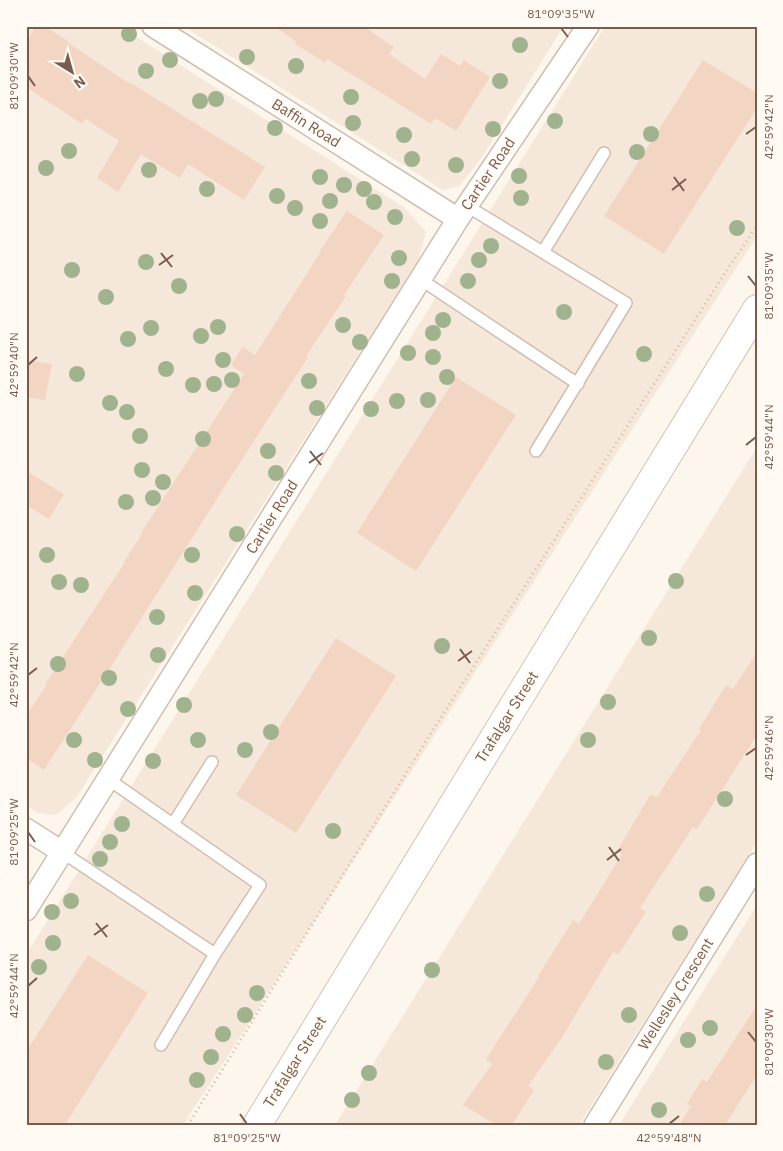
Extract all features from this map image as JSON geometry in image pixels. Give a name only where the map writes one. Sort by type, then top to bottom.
[{"type":"main road","name":"Trafalgar Street","points":[[257,1125],[757,309]]},
{"type":"street","name":"Baffin Road","points":[[154,26],[463,212]]},
{"type":"street","name":"Cartier Road","points":[[26,910],[420,279],[588,26]]},
{"type":"street","points":[[26,829],[62,852]]},
{"type":"street","name":"Wellesley Crescent","points":[[594,1125],[757,864]]},
{"type":"lane","points":[[542,252],[604,153]]},
{"type":"lane","points":[[463,212],[542,252],[626,303],[536,451]]},
{"type":"lane","points":[[420,279],[578,384]]},
{"type":"lane","points":[[172,824],[212,762]]},
{"type":"lane","points":[[108,779],[260,885],[215,954],[161,1045]]},
{"type":"lane","points":[[62,852],[215,954]]},
{"type":"path","points":[[188,1125],[437,724],[723,276],[757,226]]},
{"type":"shaded area","points":[[26,26],[119,26],[405,208],[426,232],[418,261],[76,798],[56,815],[38,813],[26,805]]},
{"type":"shaded area","points":[[183,26],[564,26],[480,160],[459,186],[443,190]]},
{"type":"shaded area","points":[[605,26],[757,26],[757,236],[183,1125],[26,1125],[26,955]]},
{"type":"shaded area","points":[[757,447],[757,842],[579,1125],[335,1125]]},
{"type":"shaded area","points":[[757,905],[757,1125],[619,1125]]},
{"type":"building","points":[[36,26],[45,26],[130,84],[265,167],[244,200],[188,164],[180,178],[141,154],[118,192],[97,178],[119,141],[86,119],[82,124],[26,87],[26,43]]},
{"type":"building","points":[[273,26],[363,26],[394,47],[389,54],[425,79],[441,54],[460,66],[464,60],[490,77],[456,131],[435,118],[431,124],[327,59],[325,63],[295,44],[296,41]]},
{"type":"building","points":[[703,60],[757,93],[757,108],[664,254],[604,216]]},
{"type":"building","points":[[347,211],[384,235],[344,295],[346,296],[306,356],[308,357],[44,770],[26,758],[26,716],[244,374],[231,365],[243,347],[255,355],[319,252]]},
{"type":"building","points":[[26,360],[52,364],[45,400],[26,397]]},
{"type":"building","points":[[456,377],[516,415],[416,571],[357,533]]},
{"type":"building","points":[[26,471],[64,494],[49,519],[26,505]]},
{"type":"building","points":[[336,638],[396,676],[296,833],[236,795]]},
{"type":"building","points":[[757,652],[757,735],[697,829],[693,827],[640,908],[646,912],[618,955],[613,952],[561,1039],[528,1086],[534,1090],[512,1125],[496,1125],[463,1105],[492,1064],[486,1059],[573,920],[579,924],[622,854],[617,851],[650,795],[657,797],[701,730],[699,729],[726,685],[733,689]]},
{"type":"building","points":[[88,955],[148,993],[65,1125],[26,1125],[26,1052]]},
{"type":"building","points":[[757,1005],[757,1075],[725,1125],[679,1125],[691,1106],[687,1104],[702,1079],[707,1082]]}]
